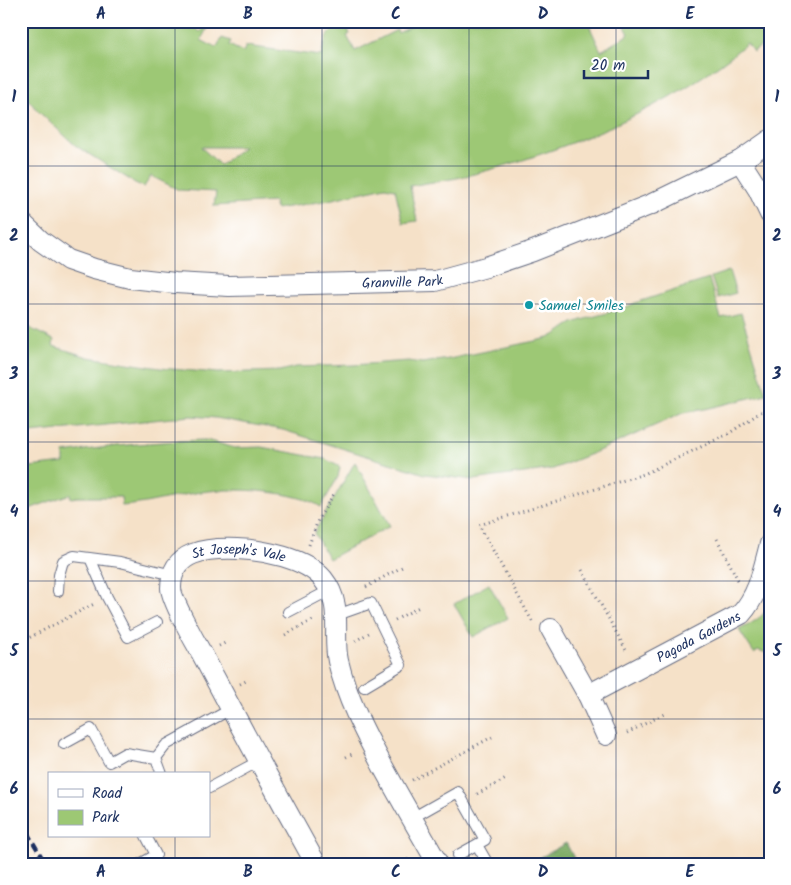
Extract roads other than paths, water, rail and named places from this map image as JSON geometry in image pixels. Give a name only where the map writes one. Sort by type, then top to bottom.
[{"type":"street","name":"Granville Park","points":[[21,222],[68,260],[130,278],[229,286],[435,281],[486,267],[593,228],[652,204],[740,161],[770,140]]},
{"type":"street","points":[[740,161],[758,189],[770,214]]},
{"type":"street","name":"Pagoda Gardens","points":[[588,695],[741,614],[757,590],[770,544]]},
{"type":"street","name":"St Joseph's Vale","points":[[173,575],[181,562],[192,554],[218,548],[246,549],[292,559],[312,569],[323,579],[334,604]]},
{"type":"street","points":[[173,575],[170,590],[183,619],[316,864]]},
{"type":"street","points":[[334,604],[337,651],[344,685],[356,716],[438,864]]},
{"type":"street","points":[[543,628],[613,736]]},
{"type":"lane","points":[[58,591],[59,575],[63,561],[74,556],[120,562],[173,575]]},
{"type":"lane","points":[[90,558],[107,597],[128,637],[157,622]]},
{"type":"lane","points":[[288,612],[334,604],[370,603],[401,665],[364,687]]},
{"type":"lane","points":[[156,758],[166,745],[231,710]]},
{"type":"lane","points":[[64,744],[91,729],[109,762],[125,754],[156,758]]},
{"type":"lane","points":[[156,758],[161,772]]},
{"type":"lane","points":[[210,787],[259,761]]},
{"type":"lane","points":[[412,818],[458,792],[485,840],[458,855]]},
{"type":"lane","points":[[140,864],[156,855],[147,838]]},
{"type":"lane","points":[[477,845],[488,864]]},
{"type":"railway","points":[[21,822],[46,864]]},
{"type":"railway","points":[[21,845],[32,864]]},
{"type":"place","name":"Samuel Smiles","points":[[529,305]]}]
